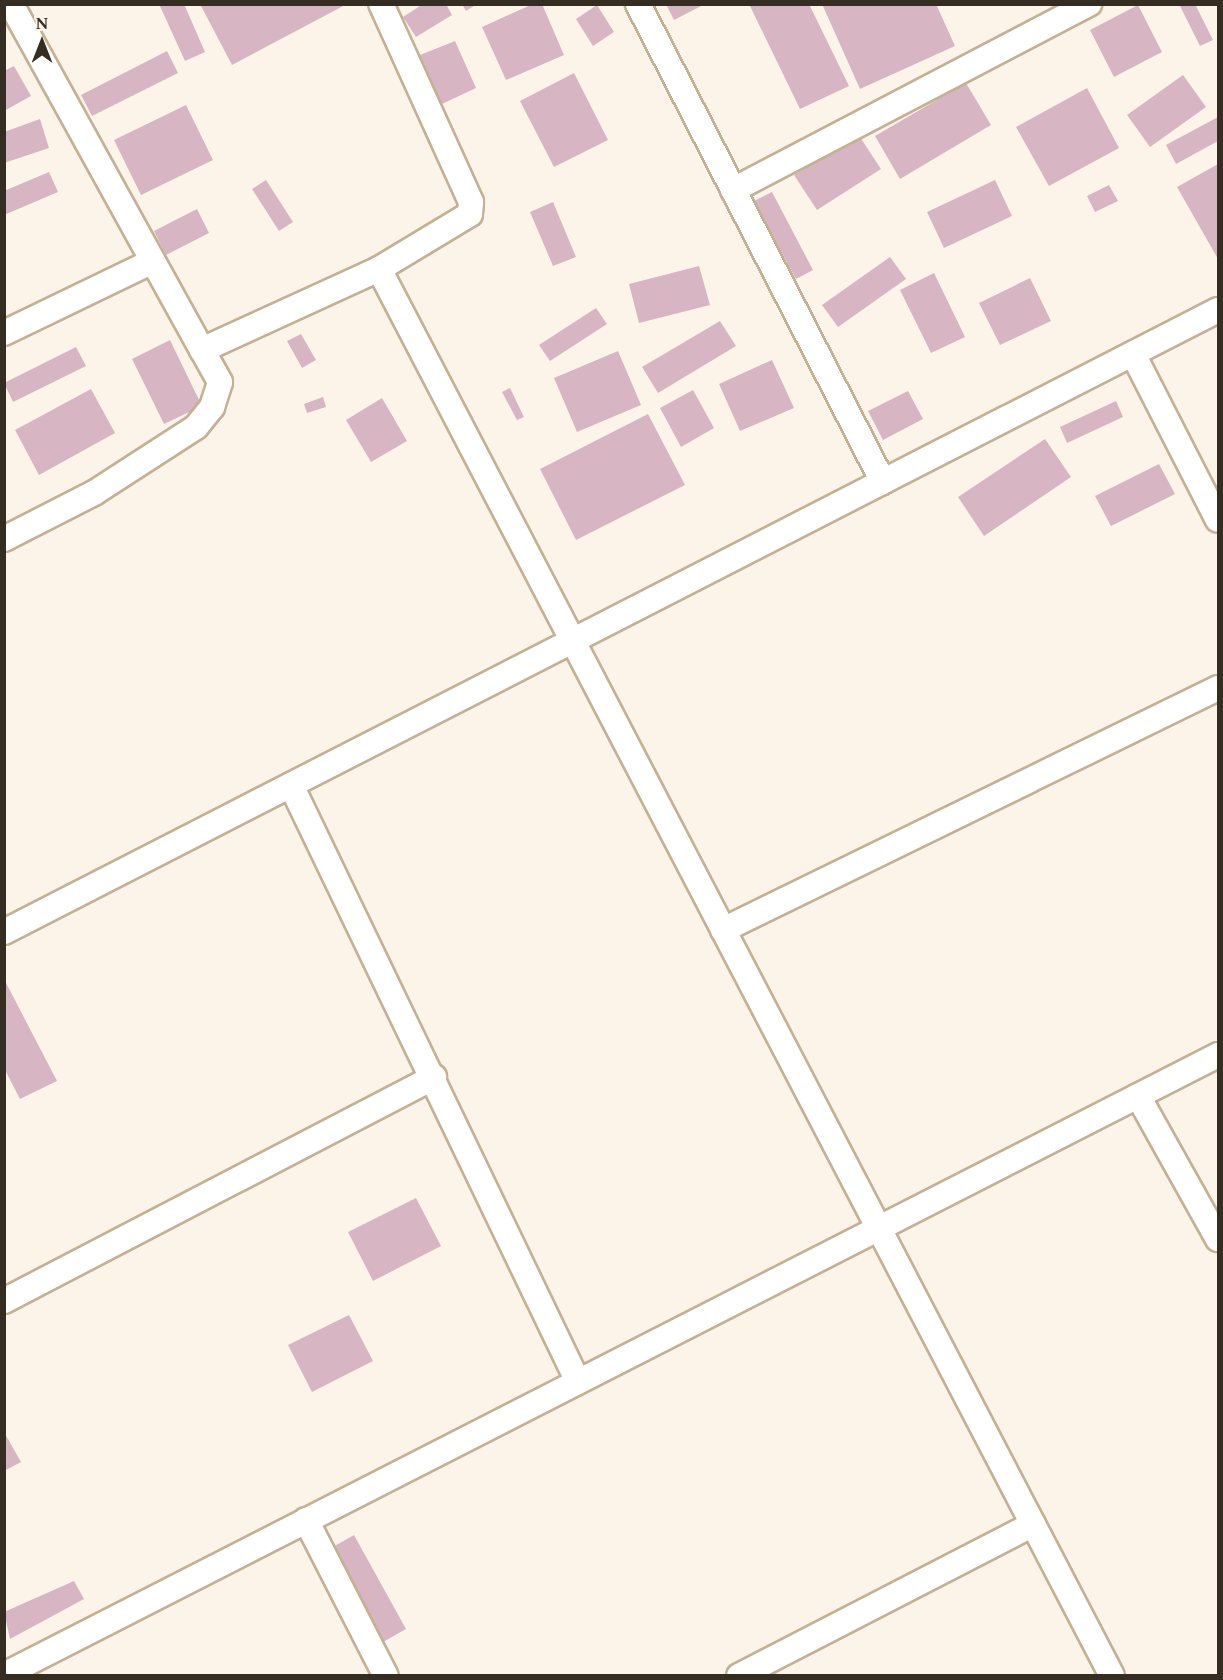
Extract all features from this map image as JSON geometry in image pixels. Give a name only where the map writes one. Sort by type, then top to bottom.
[{"type":"street","points":[[4,539],[94,493],[196,427],[212,407],[220,382],[11,4]]},
{"type":"street","points":[[202,350],[379,269],[461,223],[470,214],[471,202],[381,4]]},
{"type":"street","points":[[638,4],[883,482]]},
{"type":"street","points":[[734,190],[1089,4]]},
{"type":"street","points":[[4,333],[153,261]]},
{"type":"street","points":[[379,269],[1112,1676]]},
{"type":"street","points":[[6,927],[291,785],[1218,310]]},
{"type":"street","points":[[1133,354],[1218,520]]},
{"type":"street","points":[[723,930],[1218,688]]},
{"type":"street","points":[[291,785],[434,1077],[578,1382]]},
{"type":"street","points":[[4,1675],[1218,1055]]},
{"type":"street","points":[[4,1301],[434,1077]]},
{"type":"street","points":[[1138,1096],[1218,1239]]},
{"type":"street","points":[[306,1520],[386,1676]]},
{"type":"street","points":[[739,1676],[1034,1524]]},
{"type":"building","points":[[159,4],[184,4],[205,52],[185,61]]},
{"type":"building","points":[[200,4],[347,4],[232,65]]},
{"type":"building","points":[[423,4],[446,4],[452,15],[416,37],[403,17]]},
{"type":"building","points":[[462,4],[477,4],[466,11]]},
{"type":"building","points":[[533,4],[542,4],[564,55],[506,80],[482,27]]},
{"type":"building","points":[[666,4],[705,4],[674,20]]},
{"type":"building","points":[[749,4],[809,4],[849,86],[800,109]]},
{"type":"building","points":[[822,4],[936,4],[955,46],[860,89]]},
{"type":"building","points":[[1179,4],[1195,4],[1213,40],[1200,46]]},
{"type":"building","points":[[597,5],[614,32],[593,46],[576,19]]},
{"type":"building","points":[[1138,5],[1162,52],[1114,77],[1090,30]]},
{"type":"building","points":[[455,41],[476,88],[442,104],[420,55]]},
{"type":"building","points":[[167,51],[178,73],[92,116],[81,95]]},
{"type":"building","points":[[14,66],[31,96],[4,111],[4,71]]},
{"type":"building","points":[[574,73],[608,140],[554,167],[520,101]]},
{"type":"building","points":[[1183,75],[1206,107],[1150,147],[1127,115]]},
{"type":"building","points":[[966,83],[991,125],[900,179],[875,136]]},
{"type":"building","points":[[1087,88],[1119,148],[1049,186],[1016,127]]},
{"type":"building","points":[[186,105],[213,160],[141,195],[114,140]]},
{"type":"building","points":[[1218,117],[1218,141],[1176,164],[1166,145]]},
{"type":"building","points":[[40,119],[49,148],[4,163],[4,132]]},
{"type":"building","points":[[858,134],[881,169],[817,210],[794,175]]},
{"type":"building","points":[[1218,164],[1218,259],[1177,187]]},
{"type":"building","points":[[49,172],[58,192],[4,215],[4,191]]},
{"type":"building","points":[[266,180],[293,222],[279,231],[252,189]]},
{"type":"building","points":[[995,180],[1012,216],[944,248],[927,212]]},
{"type":"building","points":[[1109,185],[1118,201],[1095,212],[1087,196]]},
{"type":"building","points":[[772,192],[813,270],[796,279],[754,201]]},
{"type":"building","points":[[553,202],[576,257],[553,266],[530,212]]},
{"type":"building","points":[[197,209],[209,233],[166,255],[154,231]]},
{"type":"building","points":[[890,257],[906,279],[838,327],[822,305]]},
{"type":"building","points":[[699,266],[710,305],[639,323],[629,284]]},
{"type":"building","points":[[934,273],[965,337],[931,353],[900,290]]},
{"type":"building","points":[[1030,278],[1051,321],[1000,345],[979,303]]},
{"type":"building","points":[[596,308],[607,324],[550,361],[539,345]]},
{"type":"building","points":[[720,321],[736,346],[658,393],[642,367]]},
{"type":"building","points":[[301,334],[316,360],[302,368],[287,341]]},
{"type":"building","points":[[170,340],[202,406],[164,424],[132,359]]},
{"type":"building","points":[[76,347],[86,366],[13,402],[4,383]]},
{"type":"building","points":[[618,351],[641,405],[577,432],[554,378]]},
{"type":"building","points":[[772,360],[794,408],[740,431],[719,384]]},
{"type":"building","points":[[510,388],[524,417],[517,420],[502,392]]},
{"type":"building","points":[[91,389],[115,433],[39,475],[15,430]]},
{"type":"building","points":[[693,390],[714,428],[681,447],[660,408]]},
{"type":"building","points":[[908,391],[923,419],[883,440],[868,411]]},
{"type":"building","points":[[323,397],[326,407],[307,413],[304,404]]},
{"type":"building","points":[[382,398],[407,441],[371,462],[346,420]]},
{"type":"building","points":[[1116,401],[1123,417],[1067,443],[1060,427]]},
{"type":"building","points":[[648,414],[685,485],[576,540],[540,469]]},
{"type":"building","points":[[1045,439],[1071,477],[984,536],[958,497]]},
{"type":"building","points":[[1159,464],[1175,494],[1111,526],[1095,496]]},
{"type":"building","points":[[4,979],[57,1081],[20,1099],[4,1068]]},
{"type":"building","points":[[416,1198],[441,1246],[373,1281],[348,1232]]},
{"type":"building","points":[[349,1315],[373,1361],[312,1392],[288,1345]]},
{"type":"building","points":[[4,1432],[21,1462],[4,1471]]},
{"type":"building","points":[[354,1535],[406,1629],[376,1646],[324,1552]]},
{"type":"building","points":[[74,1581],[84,1599],[10,1639],[4,1612]]}]
